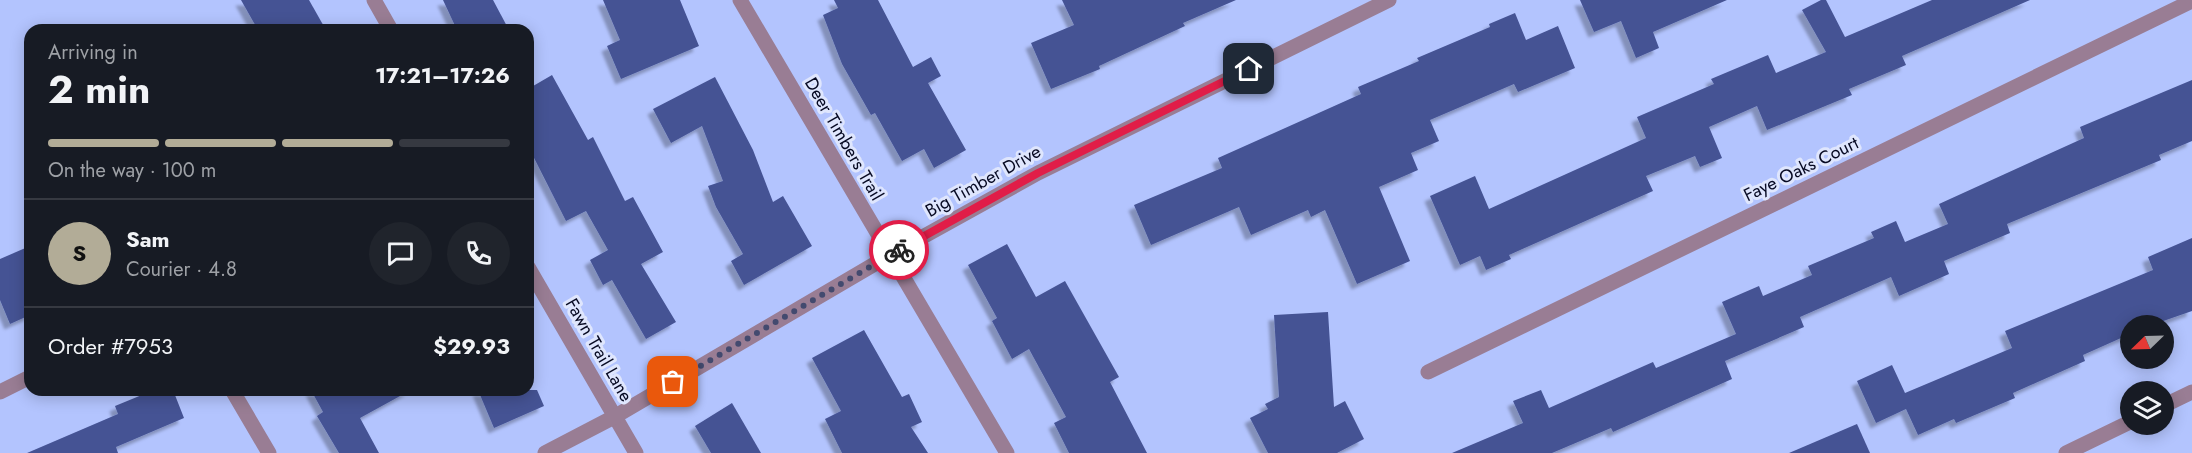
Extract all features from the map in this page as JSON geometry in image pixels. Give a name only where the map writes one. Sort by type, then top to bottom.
[{"type":"street","points":[[374,0],[388,24]]},
{"type":"street","name":"Deer Timbers Trail","points":[[740,0],[1007,453]]},
{"type":"street","name":"Big Timber Drive","points":[[544,453],[614,417],[890,255],[1038,173],[1389,0]]},
{"type":"street","name":"Faye Oaks Court","points":[[1428,372],[2192,1]]},
{"type":"street","name":"Fawn Trail Lane","points":[[534,277],[636,453]]},
{"type":"street","points":[[0,392],[24,380]]},
{"type":"street","points":[[2174,401],[2192,392]]},
{"type":"street","points":[[236,396],[269,453]]},
{"type":"street","points":[[2066,453],[2120,427]]},
{"type":"building","points":[[241,0],[309,0],[323,24],[255,24]]},
{"type":"building","points":[[443,0],[493,0],[506,24],[454,24]]},
{"type":"building","points":[[603,0],[680,0],[699,46],[621,79],[607,46],[620,40]]},
{"type":"building","points":[[834,0],[878,0],[913,67],[931,57],[941,76],[928,83],[966,150],[934,168],[924,149],[902,161],[875,113],[871,115],[842,64],[823,15],[838,8]]},
{"type":"building","points":[[1062,0],[1236,0],[1183,23],[1185,26],[1099,66],[1100,69],[1051,89],[1031,43],[1074,25]]},
{"type":"building","points":[[1580,0],[1727,0],[1653,32],[1659,48],[1636,58],[1621,21],[1594,32]]},
{"type":"building","points":[[1821,0],[1826,0],[1845,37],[1932,0],[2030,0],[1902,56],[1906,65],[1849,89],[1852,95],[1767,130],[1757,106],[1709,127],[1722,158],[1700,167],[1695,156],[1646,176],[1653,191],[1509,255],[1511,259],[1486,270],[1480,256],[1460,265],[1430,196],[1475,176],[1489,209],[1646,138],[1637,117],[1714,84],[1711,79],[1768,55],[1776,73],[1826,52],[1802,10]]},
{"type":"building","points":[[1515,13],[1526,40],[1558,26],[1575,68],[1518,92],[1514,84],[1430,120],[1439,141],[1411,153],[1418,170],[1379,187],[1410,261],[1357,284],[1325,210],[1311,217],[1308,210],[1251,235],[1239,207],[1151,245],[1134,205],[1222,168],[1218,158],[1361,94],[1358,87],[1419,61],[1417,58],[1490,27],[1489,24]]},
{"type":"building","points":[[552,75],[588,140],[593,137],[625,201],[633,197],[663,252],[641,264],[676,322],[646,339],[612,280],[603,285],[590,260],[608,250],[586,211],[566,221],[534,158],[534,86]]},
{"type":"building","points":[[715,77],[753,150],[773,202],[783,196],[812,246],[744,285],[731,261],[743,254],[716,207],[708,186],[723,181],[702,126],[671,143],[653,109]]},
{"type":"building","points":[[2192,80],[2192,141],[2159,155],[2161,160],[2007,224],[2010,233],[1944,261],[1949,274],[1899,296],[1891,277],[1800,317],[1804,327],[1725,361],[1732,379],[1613,432],[1611,428],[1552,453],[1452,453],[1523,423],[1513,401],[1541,390],[1549,408],[1653,362],[1656,368],[1736,334],[1722,302],[1759,286],[1763,296],[1812,275],[1808,266],[1874,238],[1871,232],[1896,221],[1905,242],[1948,224],[1939,204],[2084,138],[2080,127]]},
{"type":"building","points":[[2192,238],[2192,311],[2174,317],[2174,315],[2120,315],[2120,338],[2083,355],[2085,361],[2013,393],[2015,398],[1956,423],[1954,419],[1918,435],[1906,409],[1876,423],[1857,381],[1892,365],[1905,393],[2012,348],[2005,331],[2153,270],[2148,257]]},
{"type":"building","points":[[1007,244],[1036,297],[1065,281],[1119,377],[1110,382],[1147,453],[1069,453],[1054,423],[1066,417],[1029,349],[1012,359],[992,321],[997,318],[968,265]]},
{"type":"building","points":[[24,249],[24,318],[10,324],[0,300],[0,259]]},
{"type":"building","points":[[1328,312],[1334,407],[1345,401],[1364,439],[1337,453],[1268,453],[1250,418],[1268,409],[1265,404],[1279,397],[1274,315]]},
{"type":"building","points":[[864,330],[902,397],[909,394],[922,422],[911,427],[928,453],[842,453],[825,419],[841,411],[812,358]]},
{"type":"building","points":[[534,390],[537,390],[544,406],[494,428],[481,396],[534,396]]},
{"type":"building","points":[[139,396],[175,396],[184,418],[116,447],[118,453],[27,453],[118,414],[115,406]]},
{"type":"building","points":[[314,396],[400,396],[360,418],[379,453],[339,453],[317,416],[323,412]]},
{"type":"building","points":[[732,403],[761,453],[711,453],[695,426]]},
{"type":"building","points":[[1857,424],[1870,453],[1789,453]]},
{"type":"way so far","points":[[673,382],[899,250]]},
{"type":"route","points":[[899,250],[1038,173],[1249,69]]}]
